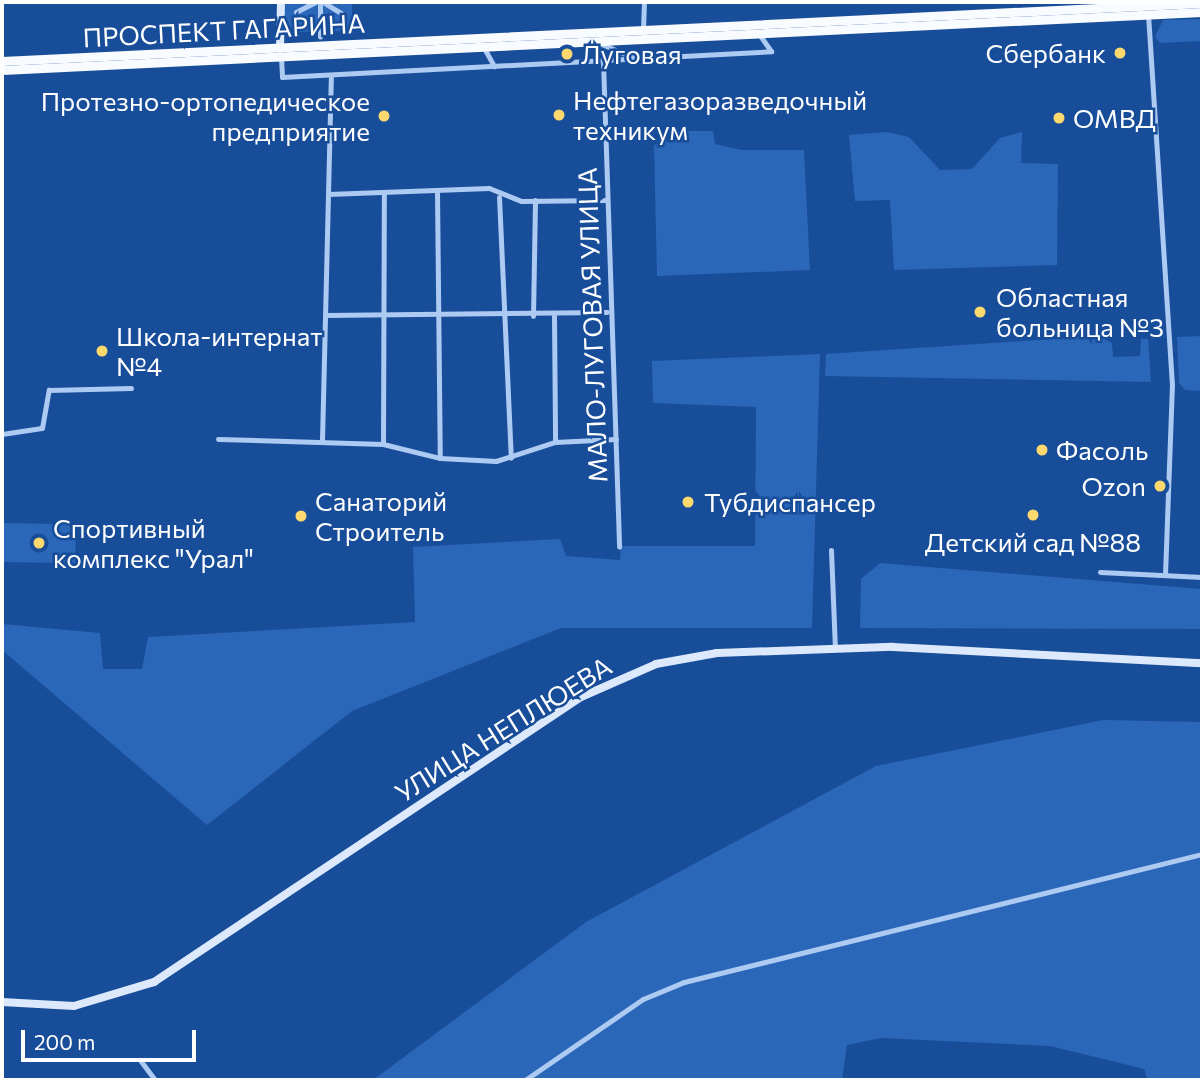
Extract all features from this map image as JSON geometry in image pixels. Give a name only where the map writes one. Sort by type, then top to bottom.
[{"type":"main road","points":[[281,2],[281,53]]},
{"type":"main road","name":"ПРОСПЕКТ ГАГАРИНА","points":[[2,70],[643,31],[1148,10],[1202,3]]},
{"type":"main road","name":"ПРОСПЕКТ ГАГАРИНА","points":[[1148,10],[1202,12]]},
{"type":"main road","name":"ПРОСПЕКТ ГАГАРИНА","points":[[2,61],[484,48],[1067,14]]},
{"type":"main road","name":"УЛИЦА НЕПЛЮЕВА","points":[[2,1002],[74,1006],[154,982],[571,704],[626,674],[700,655],[835,649],[955,648],[1202,663]]},
{"type":"street","points":[[296,12],[320,2]]},
{"type":"street","points":[[320,2],[341,13]]},
{"type":"street","points":[[320,2],[320,37]]},
{"type":"street","points":[[643,31],[644,2]]},
{"type":"street","points":[[1148,10],[1172,384],[1164,575]]},
{"type":"street","points":[[281,53],[282,77],[771,51],[759,34]]},
{"type":"street","points":[[596,42],[638,59]]},
{"type":"street","points":[[484,48],[494,66]]},
{"type":"street","name":"МАЛО-ЛУГОВАЯ УЛИЦА","points":[[603,61],[607,312],[616,439],[619,547]]},
{"type":"street","points":[[322,440],[331,75]]},
{"type":"street","points":[[328,194],[384,195],[489,188],[499,197],[605,200]]},
{"type":"street","points":[[437,192],[440,458]]},
{"type":"street","points":[[383,444],[384,195]]},
{"type":"street","points":[[499,197],[502,316],[511,458]]},
{"type":"street","points":[[533,316],[535,200]]},
{"type":"street","points":[[325,315],[554,316],[607,312]]},
{"type":"street","points":[[554,316],[555,442]]},
{"type":"street","points":[[2,434],[42,428],[49,390],[131,388]]},
{"type":"street","points":[[218,439],[322,440],[383,444],[440,458],[511,458],[555,442],[616,439]]},
{"type":"street","points":[[831,550],[835,649]]},
{"type":"street","points":[[1100,572],[1202,578]]},
{"type":"street","points":[[525,1080],[643,999],[684,982],[1202,853]]},
{"type":"street","points":[[140,1060],[155,1080]]},
{"type":"shaded area","points":[[284,2],[352,2],[352,31],[294,32],[284,18]]},
{"type":"shaded area","points":[[1202,19],[1202,41],[1160,43],[1155,37],[1163,20]]},
{"type":"shaded area","points":[[679,131],[713,131],[715,144],[742,150],[804,150],[810,270],[657,276],[654,145],[678,139]]},
{"type":"shaded area","points":[[887,132],[909,137],[940,170],[972,169],[1000,138],[1022,132],[1021,163],[1058,164],[1057,265],[894,270],[890,200],[855,201],[849,135]]},
{"type":"shaded area","points":[[1099,336],[1112,343],[1113,357],[1140,356],[1141,339],[1148,339],[1151,382],[825,376],[826,354]]},
{"type":"shaded area","points":[[1202,336],[1202,391],[1185,390],[1179,383],[1177,337]]},
{"type":"shaded area","points":[[820,354],[812,628],[561,628],[352,711],[207,825],[2,650],[2,624],[100,633],[103,669],[142,669],[148,637],[415,622],[413,547],[560,539],[566,556],[620,560],[621,546],[755,546],[756,407],[653,403],[652,361]]},
{"type":"shaded area","name":"Спортивный комплекс \"Урал\"","points":[[2,523],[76,524],[75,563],[2,562]]},
{"type":"shaded area","points":[[880,563],[1202,589],[1202,629],[860,628],[861,579]]},
{"type":"shaded area","points":[[1103,720],[1202,722],[1202,1080],[1148,1080],[1144,1069],[1050,1046],[881,1038],[847,1045],[842,1080],[373,1080],[586,922],[876,766]]},
{"type":"place","name":"Сбербанк","points":[[1120,53]]},
{"type":"place","name":"Луговая","points":[[567,54]]},
{"type":"place","name":"Нефтегазоразведочный техникум","points":[[559,115]]},
{"type":"place","name":"Протезно-ортопедическое предприятие","points":[[384,116]]},
{"type":"place","name":"ОМВД","points":[[1059,118]]},
{"type":"place","name":"Областная больница №3","points":[[980,312]]},
{"type":"place","name":"Школа-интернат №4","points":[[102,351]]},
{"type":"place","name":"Фасоль","points":[[1042,450]]},
{"type":"place","name":"Ozon","points":[[1160,486]]},
{"type":"place","name":"Тубдиспансер","points":[[688,502]]},
{"type":"place","name":"Детский сад №88","points":[[1033,515]]},
{"type":"place","name":"Санаторий Строитель","points":[[301,516]]},
{"type":"place","name":"Спортивный комплекс \"Урал\"","points":[[39,543]]}]
